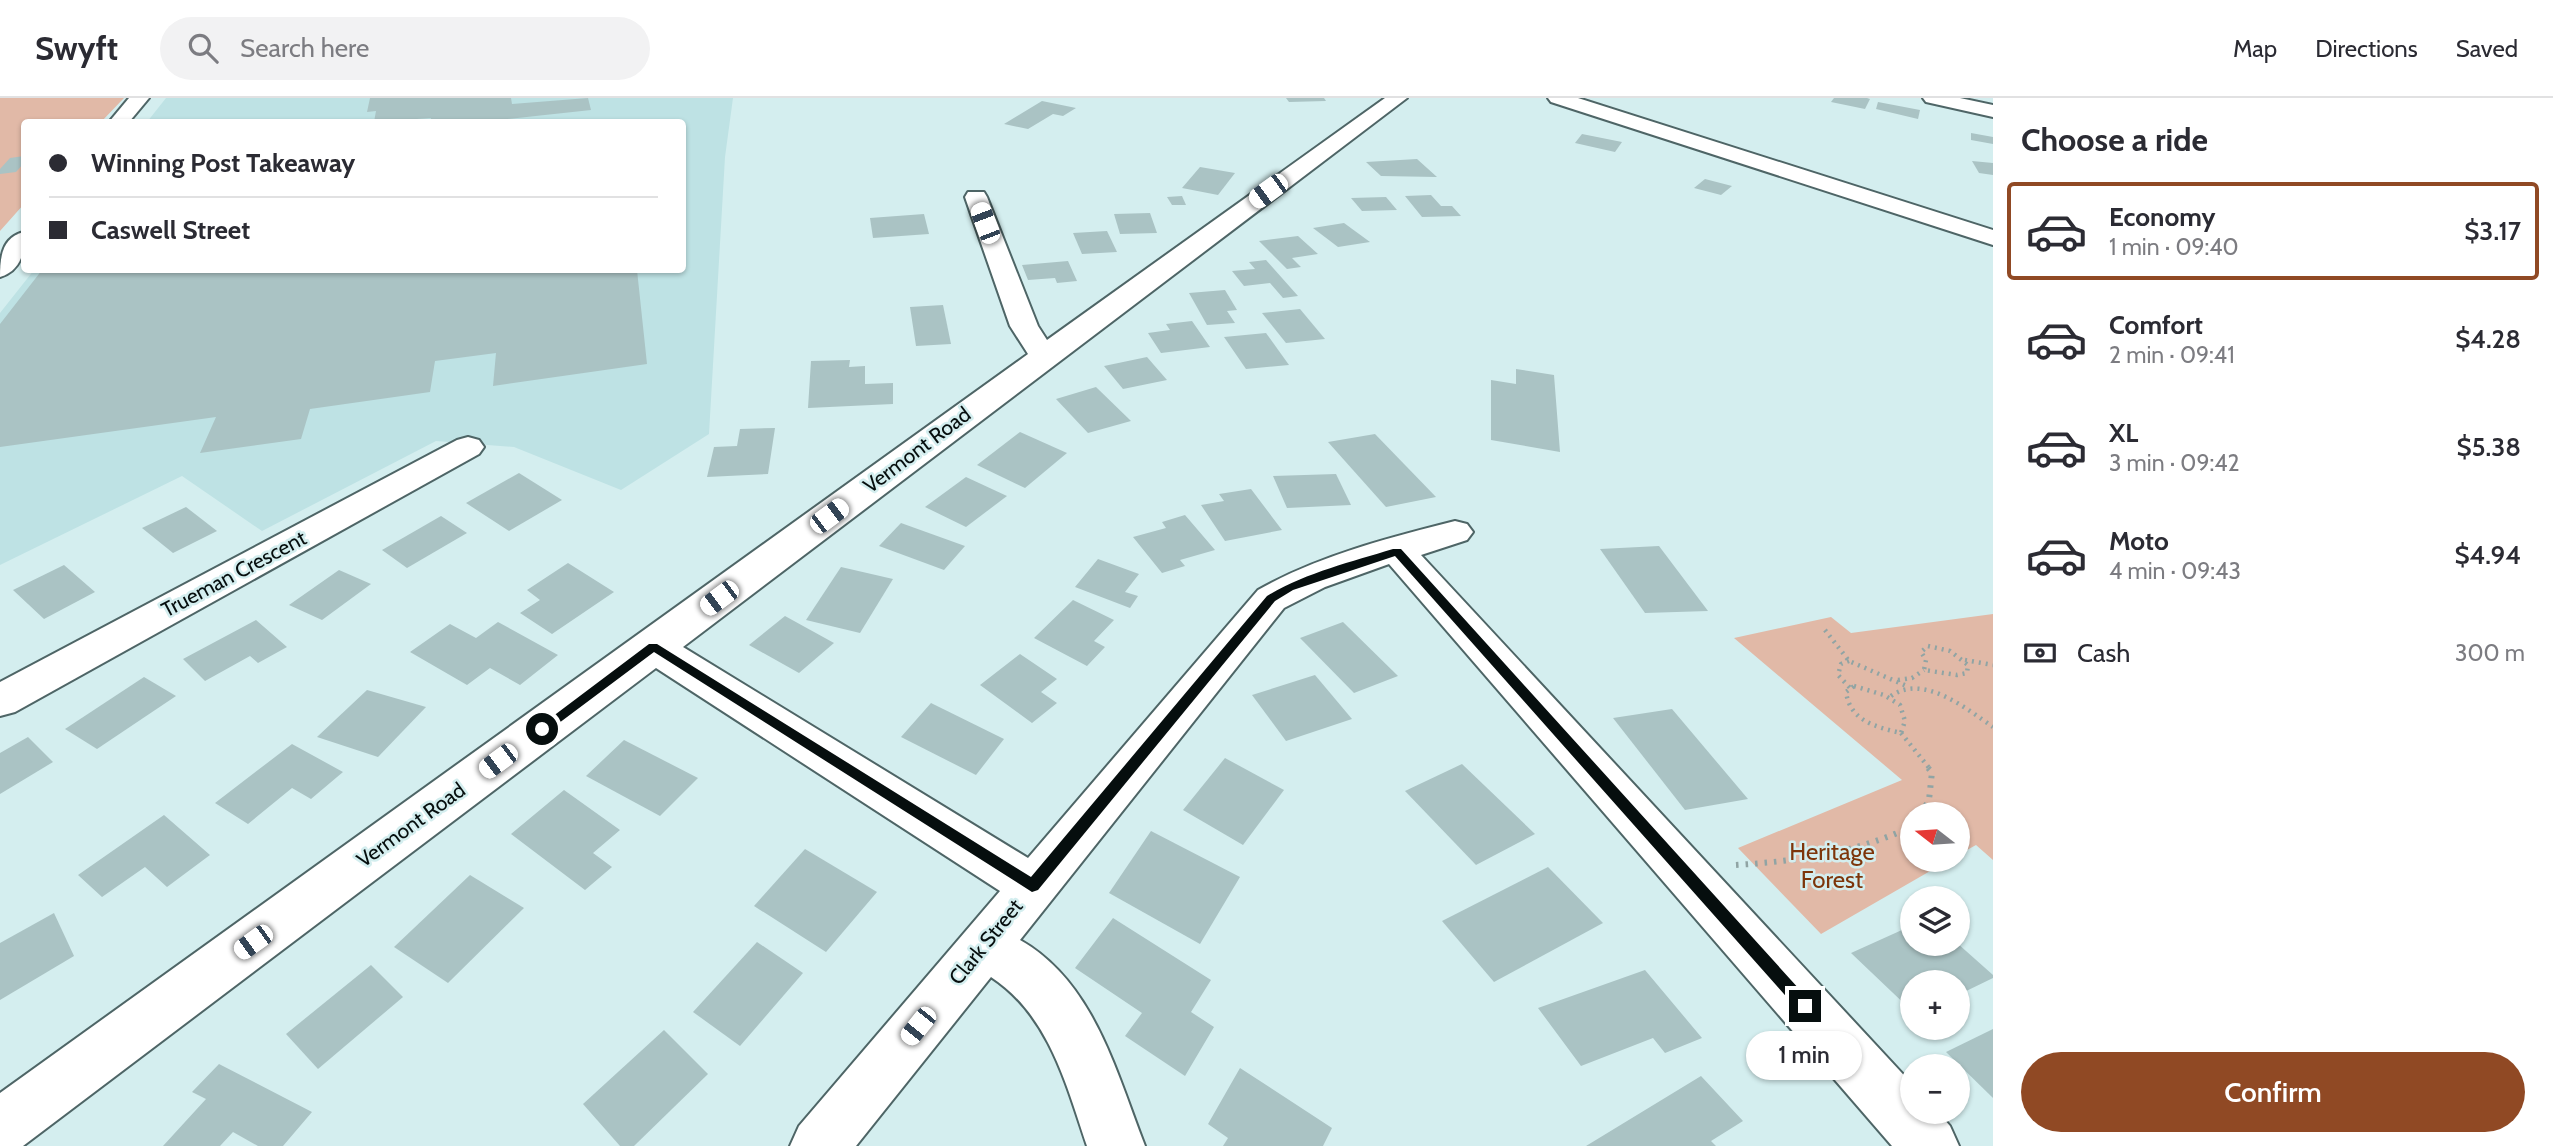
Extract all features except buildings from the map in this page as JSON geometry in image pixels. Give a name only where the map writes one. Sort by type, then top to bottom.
[{"type":"street","points":[[122,119],[139,98]]},
{"type":"street","name":"Vermont Road","points":[[0,1128],[1397,98]]},
{"type":"street","points":[[1558,98],[1993,238]]},
{"type":"street","points":[[1933,98],[1993,111]]},
{"type":"street","points":[[975,197],[1024,326],[1038,348],[1048,353]]},
{"type":"street","points":[[0,269],[21,243]]},
{"type":"street","name":"Trueman Crescent","points":[[0,701],[468,447]]},
{"type":"street","name":"Clark Street","points":[[819,1146],[1271,599],[1308,580],[1455,532]]},
{"type":"street","points":[[1397,551],[1930,1146]]},
{"type":"street","points":[[653,647],[1032,886]]},
{"type":"street","points":[[983,945],[1023,970],[1047,994],[1066,1021],[1116,1146]]},
{"type":"path","points":[[1825,630],[1849,661],[1898,680],[1911,688]]},
{"type":"path","points":[[1898,680],[1912,678],[1924,670],[1957,675],[1967,673],[1968,665],[1961,656],[1942,647],[1928,646],[1921,652],[1926,660],[1924,670]]},
{"type":"path","points":[[1964,660],[1993,665]]},
{"type":"path","points":[[1849,661],[1841,664],[1838,675],[1851,689]]},
{"type":"path","points":[[1901,733],[1906,724],[1903,710],[1891,696],[1854,686],[1846,692],[1846,705],[1857,717],[1876,727],[1901,733],[1932,772],[1928,802]]},
{"type":"path","points":[[1891,696],[1903,688],[1911,688],[1945,697],[1993,727]]},
{"type":"path","points":[[1679,866],[1775,863],[1833,855],[1883,842],[1900,833]]},
{"type":"shaded area","points":[[166,98],[733,98],[725,157],[709,434],[621,490],[514,447],[436,441],[262,531],[182,476],[0,565],[0,313],[32,273],[686,273],[686,119],[149,119]]},
{"type":"green space","points":[[0,98],[124,98],[104,119],[21,119],[21,207],[0,231]]},
{"type":"green space","name":"Heritage Forest","points":[[1993,614],[1993,860],[1976,845],[1970,848],[1970,802],[1900,802],[1900,872],[1928,872],[1821,934],[1738,848],[1902,780],[1734,638],[1831,617],[1851,633]]},
{"type":"route","points":[[542,729],[653,647],[1032,886],[1271,599],[1289,587],[1397,551],[1805,1006]]}]
